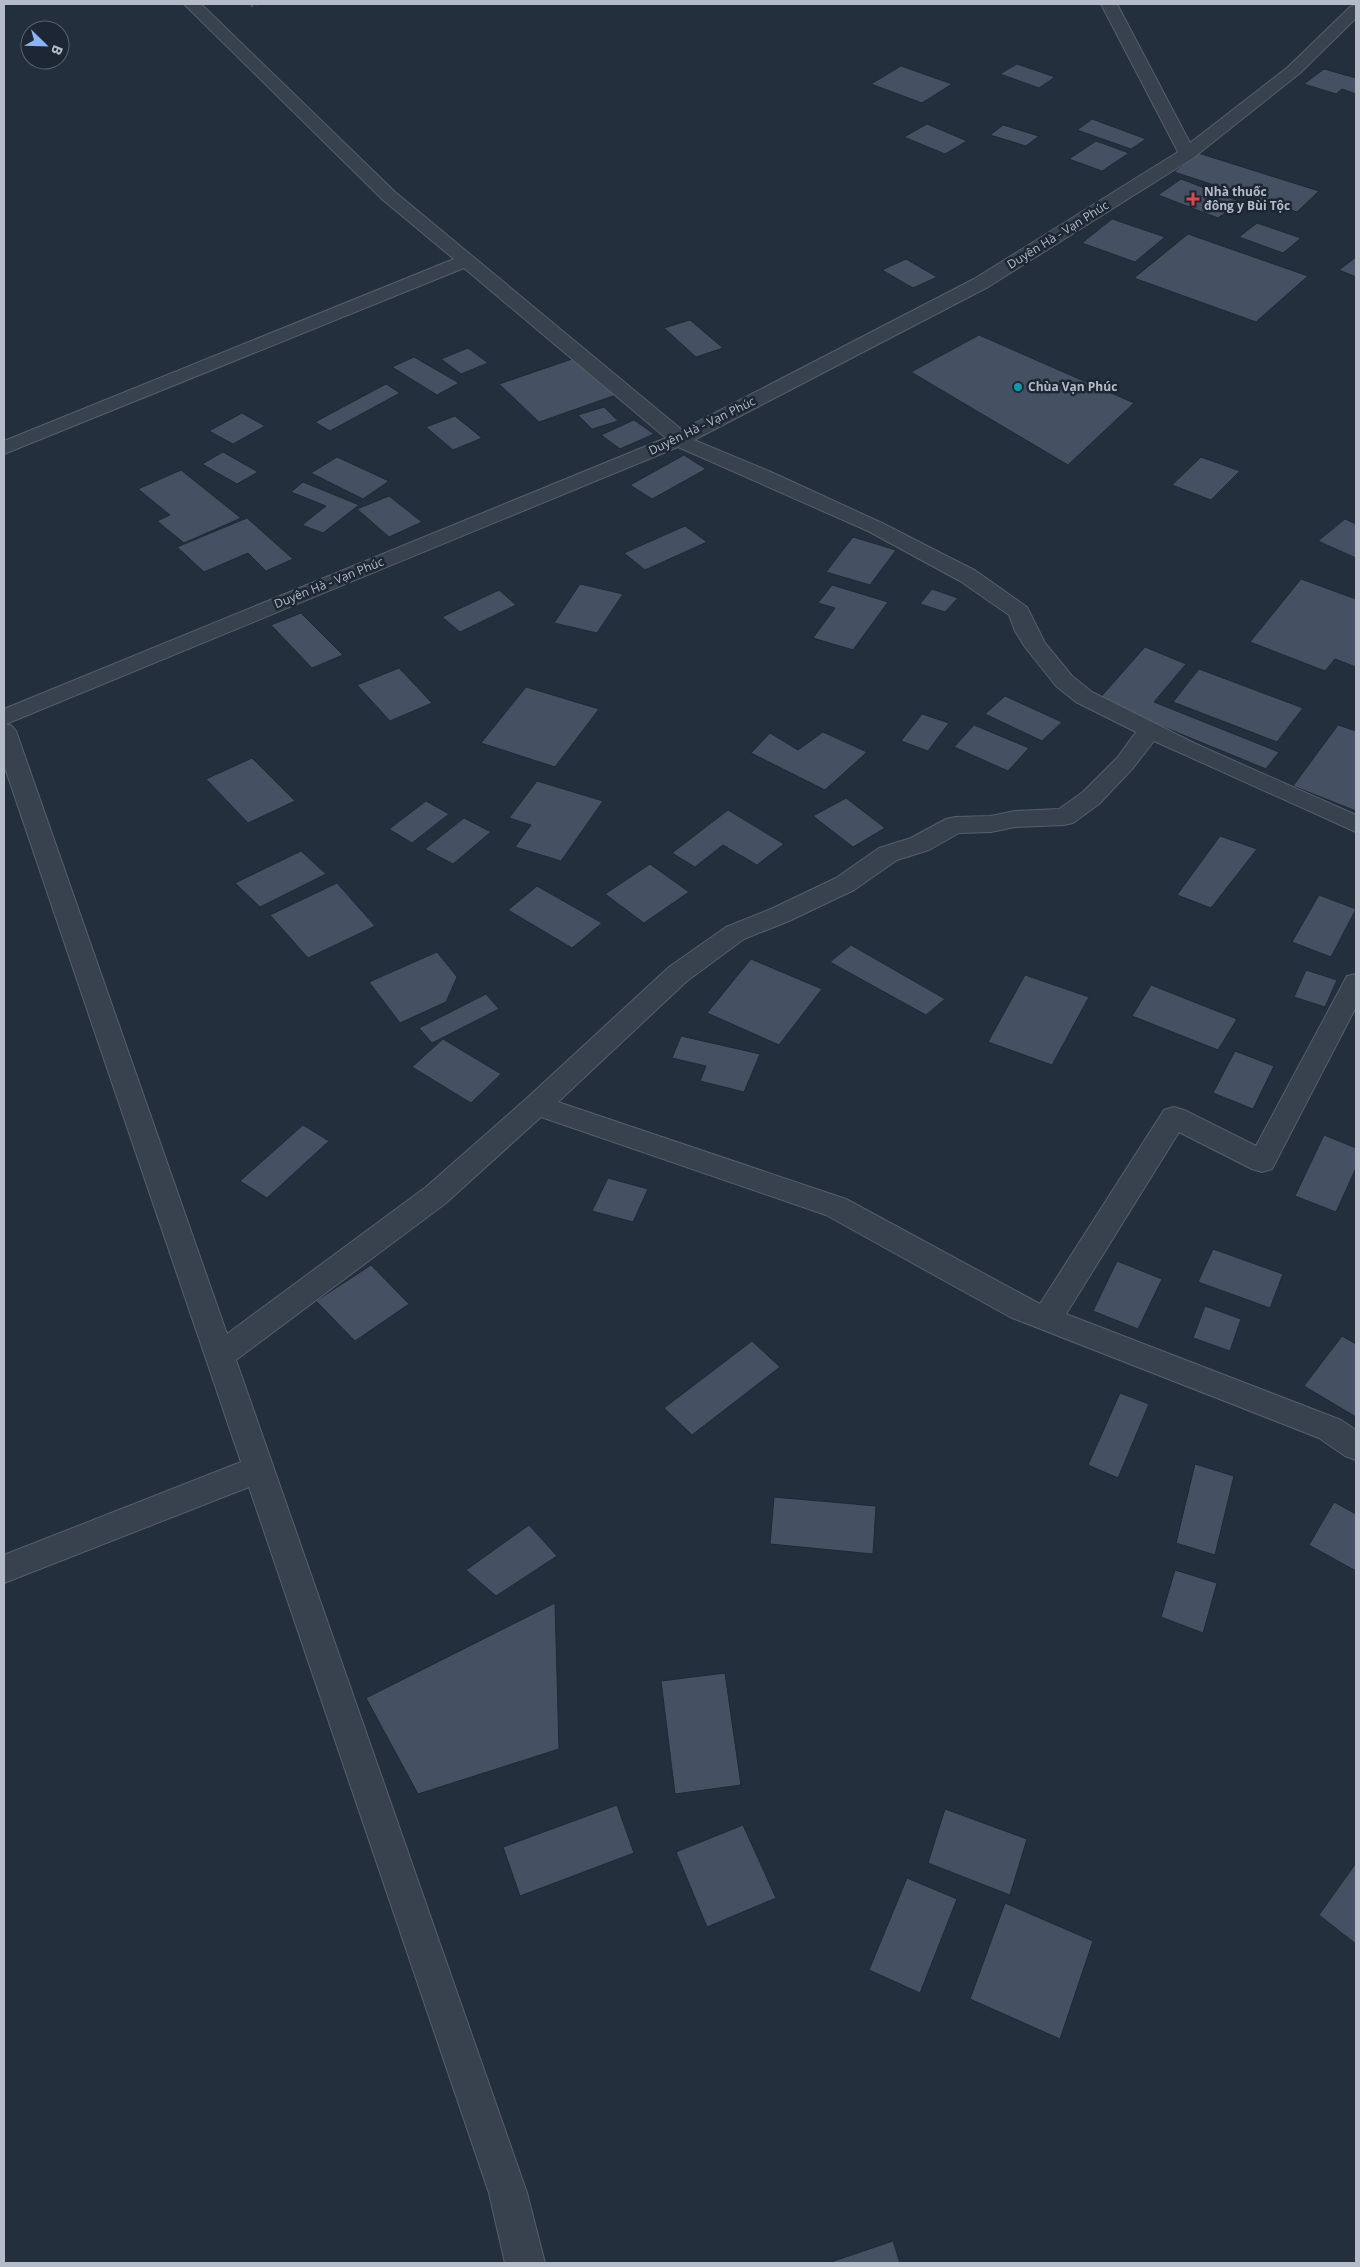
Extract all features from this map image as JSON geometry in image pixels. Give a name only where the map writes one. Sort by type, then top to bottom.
[{"type":"street","points":[[192,4],[389,196],[680,439],[690,446],[764,476],[875,527],[968,576],[1019,612],[1026,631],[1036,646],[1064,681],[1084,697],[1150,730],[1356,824]]},
{"type":"street","points":[[1109,4],[1187,154]]},
{"type":"street","name":"Duyên Hà - Vạn Phúc","points":[[4,716],[680,439],[981,283],[1187,154],[1294,70],[1356,10]]},
{"type":"street","points":[[4,448],[466,261]]},
{"type":"street","points":[[219,1356],[436,1195],[538,1105],[678,974],[735,933],[780,915],[845,884],[888,854],[920,844],[955,825],[991,824],[1015,819],[1064,817],[1091,798],[1125,764],[1150,730]]},
{"type":"street","points":[[4,731],[508,2193],[525,2263]]},
{"type":"street","points":[[1047,1319],[1174,1117],[1262,1161],[1356,983]]},
{"type":"street","points":[[538,1105],[836,1207],[1020,1309],[1330,1428],[1356,1447]]},
{"type":"street","points":[[4,1569],[259,1469]]},
{"type":"building","points":[[1017,64],[1055,77],[1039,88],[1000,74]]},
{"type":"building","points":[[901,66],[952,84],[922,103],[871,84]]},
{"type":"building","points":[[1324,69],[1356,78],[1356,94],[1342,89],[1336,94],[1304,84]]},
{"type":"building","points":[[1092,119],[1146,139],[1131,149],[1077,130]]},
{"type":"building","points":[[927,124],[967,141],[945,154],[904,137]]},
{"type":"building","points":[[1003,125],[1039,136],[1026,146],[990,135]]},
{"type":"building","points":[[1096,141],[1129,153],[1102,171],[1069,159]]},
{"type":"building","points":[[1198,153],[1319,191],[1297,212],[1174,172]]},
{"type":"building","points":[[1181,179],[1241,202],[1218,218],[1158,195]]},
{"type":"building","points":[[1112,219],[1165,237],[1135,262],[1082,243]]},
{"type":"building","points":[[1257,223],[1301,238],[1283,253],[1239,237]]},
{"type":"building","points":[[1188,234],[1308,276],[1256,322],[1134,278]]},
{"type":"building","points":[[1356,257],[1356,277],[1339,270]]},
{"type":"building","points":[[906,259],[937,277],[913,288],[882,270]]},
{"type":"building","points":[[690,320],[723,348],[696,357],[664,328]]},
{"type":"building","name":"Chùa Vạn Phúc","points":[[979,335],[1134,403],[1068,465],[911,372]]},
{"type":"building","points":[[468,348],[488,363],[461,374],[441,359]]},
{"type":"building","points":[[414,357],[459,383],[437,395],[392,367]]},
{"type":"building","points":[[575,358],[616,395],[539,422],[499,384]]},
{"type":"building","points":[[386,384],[400,393],[330,431],[315,422]]},
{"type":"building","points":[[604,407],[618,421],[592,429],[578,415]]},
{"type":"building","points":[[242,413],[265,426],[233,444],[209,431]]},
{"type":"building","points":[[455,416],[482,438],[453,450],[426,427]]},
{"type":"building","points":[[634,420],[654,434],[620,449],[601,435]]},
{"type":"building","points":[[223,452],[258,472],[237,484],[202,464]]},
{"type":"building","points":[[684,455],[706,469],[652,499],[630,485]]},
{"type":"building","points":[[337,457],[389,481],[363,499],[311,473]]},
{"type":"building","points":[[1201,457],[1240,471],[1211,500],[1172,485]]},
{"type":"building","points":[[181,470],[241,518],[184,543],[157,521],[170,515],[138,489]]},
{"type":"building","points":[[303,482],[359,505],[323,533],[302,525],[326,506],[291,492]]},
{"type":"building","points":[[389,496],[422,522],[389,537],[357,509]]},
{"type":"building","points":[[247,518],[293,559],[266,571],[248,553],[204,572],[177,547]]},
{"type":"building","points":[[1345,519],[1356,524],[1356,558],[1318,541]]},
{"type":"building","points":[[685,526],[707,542],[645,570],[624,553]]},
{"type":"building","points":[[853,537],[896,550],[870,585],[826,572]]},
{"type":"building","points":[[1301,579],[1356,599],[1356,667],[1335,659],[1325,671],[1250,642]]},
{"type":"building","points":[[580,584],[623,594],[597,633],[554,623]]},
{"type":"building","points":[[832,585],[888,602],[853,650],[813,638],[835,608],[818,603]]},
{"type":"building","points":[[932,589],[958,598],[945,612],[920,604]]},
{"type":"building","points":[[499,590],[516,605],[460,632],[442,617]]},
{"type":"building","points":[[301,613],[343,655],[312,668],[271,625]]},
{"type":"building","points":[[1145,647],[1186,664],[1154,702],[1279,752],[1266,769],[1098,700]]},
{"type":"building","points":[[399,668],[432,703],[390,721],[357,685]]},
{"type":"building","points":[[1199,669],[1303,708],[1277,742],[1173,702]]},
{"type":"building","points":[[526,687],[599,709],[555,767],[481,743]]},
{"type":"building","points":[[1005,696],[1062,722],[1042,741],[985,714]]},
{"type":"building","points":[[922,714],[949,723],[928,751],[901,741]]},
{"type":"building","points":[[974,725],[1029,748],[1008,771],[954,747]]},
{"type":"building","points":[[1338,725],[1356,731],[1356,811],[1293,786]]},
{"type":"building","points":[[823,732],[867,752],[825,790],[751,753],[770,733],[798,750]]},
{"type":"building","points":[[252,758],[295,801],[248,823],[206,779]]},
{"type":"building","points":[[537,781],[603,801],[561,861],[515,847],[531,825],[509,818]]},
{"type":"building","points":[[846,798],[885,828],[853,847],[813,816]]},
{"type":"building","points":[[426,801],[449,814],[412,843],[389,829]]},
{"type":"building","points":[[728,810],[784,844],[757,865],[723,845],[695,867],[672,853]]},
{"type":"building","points":[[464,818],[491,832],[453,864],[425,849]]},
{"type":"building","points":[[1220,836],[1257,849],[1211,908],[1177,895]]},
{"type":"building","points":[[301,851],[326,874],[260,907],[235,883]]},
{"type":"building","points":[[650,864],[689,892],[644,923],[605,894]]},
{"type":"building","points":[[337,883],[375,926],[308,958],[270,915]]},
{"type":"building","points":[[537,886],[602,923],[572,948],[508,910]]},
{"type":"building","points":[[1319,895],[1356,909],[1331,957],[1292,942]]},
{"type":"building","points":[[851,945],[945,999],[926,1015],[830,962]]},
{"type":"building","points":[[437,952],[457,977],[446,1002],[400,1023],[369,982]]},
{"type":"building","points":[[751,959],[822,989],[779,1045],[707,1013]]},
{"type":"building","points":[[1306,970],[1337,980],[1325,1007],[1294,997]]},
{"type":"building","points":[[1025,975],[1089,997],[1052,1065],[988,1042]]},
{"type":"building","points":[[1151,985],[1237,1019],[1218,1050],[1132,1016]]},
{"type":"building","points":[[486,994],[499,1009],[432,1043],[419,1028]]},
{"type":"building","points":[[681,1036],[760,1054],[744,1092],[700,1081],[706,1066],[672,1058]]},
{"type":"building","points":[[443,1039],[501,1074],[471,1103],[412,1067]]},
{"type":"building","points":[[1235,1051],[1274,1066],[1253,1109],[1213,1093]]},
{"type":"building","points":[[303,1125],[329,1141],[267,1198],[240,1181]]},
{"type":"building","points":[[1324,1135],[1356,1148],[1356,1168],[1336,1212],[1295,1196]]},
{"type":"building","points":[[608,1178],[648,1189],[633,1222],[592,1211]]},
{"type":"building","points":[[1213,1249],[1283,1274],[1270,1308],[1198,1282]]},
{"type":"building","points":[[1117,1261],[1162,1279],[1138,1329],[1093,1311]]},
{"type":"building","points":[[371,1265],[409,1304],[355,1341],[316,1301]]},
{"type":"building","points":[[1205,1306],[1241,1319],[1230,1351],[1193,1338]]},
{"type":"building","points":[[1342,1336],[1356,1344],[1356,1417],[1304,1386]]},
{"type":"building","points":[[752,1341],[780,1367],[692,1435],[664,1408]]},
{"type":"building","points":[[1120,1393],[1149,1404],[1118,1478],[1088,1465]]},
{"type":"building","points":[[1195,1464],[1234,1476],[1215,1555],[1176,1543]]},
{"type":"building","points":[[774,1497],[876,1506],[873,1554],[770,1544]]},
{"type":"building","points":[[1334,1502],[1356,1514],[1356,1571],[1309,1545]]},
{"type":"building","points":[[529,1525],[557,1556],[496,1596],[466,1570]]},
{"type":"building","points":[[1175,1570],[1217,1583],[1203,1633],[1161,1617]]},
{"type":"building","points":[[555,1603],[559,1749],[418,1794],[366,1698]]},
{"type":"building","points":[[725,1673],[741,1785],[675,1794],[661,1681]]},
{"type":"building","points":[[617,1805],[634,1853],[520,1896],[503,1847]]},
{"type":"building","points":[[945,1809],[1027,1839],[1010,1895],[928,1863]]},
{"type":"building","points":[[743,1825],[776,1898],[707,1927],[676,1852]]},
{"type":"building","points":[[1356,1863],[1356,1944],[1319,1915]]},
{"type":"building","points":[[907,1878],[957,1899],[920,1993],[869,1970]]},
{"type":"building","points":[[1005,1903],[1093,1941],[1060,2039],[970,1999]]},
{"type":"building","points":[[893,2241],[900,2263],[828,2263]]},
{"type":"place","name":"Nhà thuốc đông y Bùi Tộc","points":[[1193,199]]},
{"type":"place","name":"Chùa Vạn Phúc","points":[[1018,387]]}]
